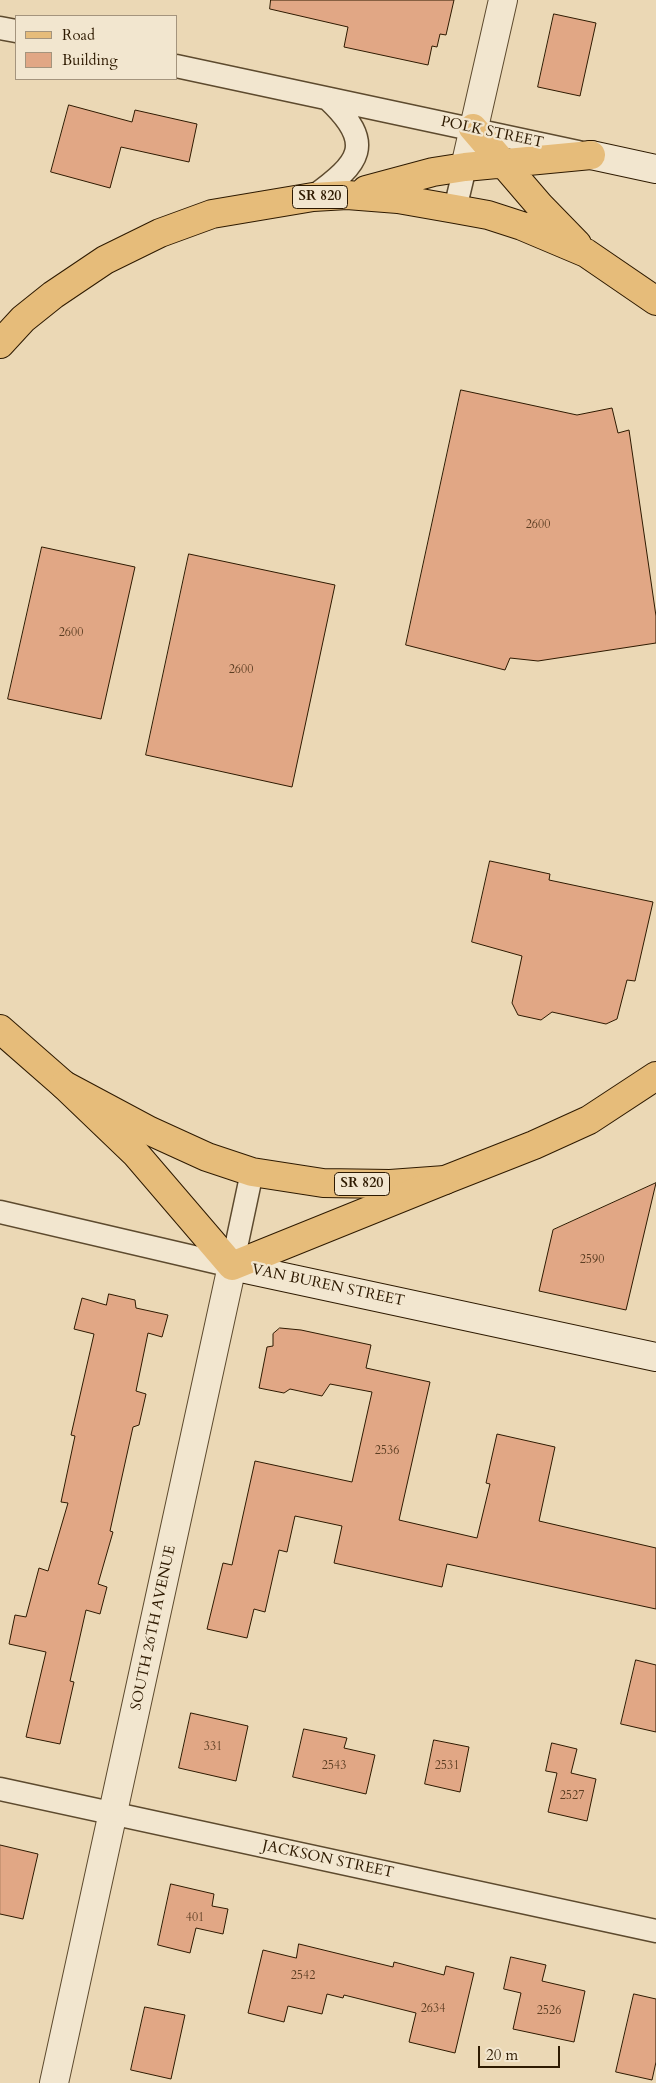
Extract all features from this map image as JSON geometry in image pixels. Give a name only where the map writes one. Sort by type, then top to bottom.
[{"type":"main road","points":[[473,128],[502,164],[586,253]]},
{"type":"main road","points":[[347,195],[433,172],[465,167],[591,155]]},
{"type":"main road","name":"SR 820","points":[[0,344],[23,319],[53,295],[105,260],[160,233],[212,214],[314,198],[347,195],[398,199],[455,209],[488,215],[522,226],[586,253],[656,302]]},
{"type":"main road","name":"SR 820","points":[[0,1029],[64,1085],[150,1131],[207,1157],[252,1172],[323,1183],[390,1184],[445,1180],[534,1145],[588,1120],[656,1076]]},
{"type":"main road","points":[[64,1085],[136,1154],[232,1266],[445,1180]]},
{"type":"street","points":[[455,209],[503,0]]},
{"type":"street","points":[[0,28],[15,31]]},
{"type":"street","name":"POLK STREET","points":[[178,66],[473,128],[656,169]]},
{"type":"street","name":"POLK STREET","points":[[314,198],[342,177],[354,161],[357,142],[354,129],[347,116],[328,99]]},
{"type":"street","name":"SOUTH 26TH AVENUE","points":[[54,2083],[252,1172]]},
{"type":"street","name":"VAN BUREN STREET","points":[[0,1212],[232,1266],[656,1357]]},
{"type":"street","name":"JACKSON STREET","points":[[0,1789],[656,1931]]},
{"type":"building","points":[[271,0],[454,0],[446,35],[440,34],[437,47],[432,46],[428,65],[344,47],[348,27],[270,9]]},
{"type":"building","points":[[554,14],[596,23],[580,96],[538,87]]},
{"type":"building","points":[[69,105],[132,122],[135,110],[197,124],[189,162],[121,147],[110,188],[51,172]]},
{"type":"building","points":[[461,390],[577,415],[612,408],[618,433],[629,430],[656,616],[656,643],[538,661],[510,658],[505,670],[406,645]]},
{"type":"building","points":[[42,547],[135,567],[101,719],[8,699]]},
{"type":"building","points":[[189,554],[335,585],[292,787],[146,755]]},
{"type":"building","points":[[490,861],[550,874],[549,880],[653,902],[635,981],[627,980],[617,1019],[606,1024],[552,1012],[541,1020],[518,1015],[512,1003],[522,956],[472,942]]},
{"type":"building","points":[[656,1183],[626,1310],[539,1291],[553,1230]]},
{"type":"building","points":[[109,1294],[135,1300],[136,1308],[168,1315],[162,1337],[148,1333],[136,1391],[146,1394],[139,1425],[133,1427],[110,1531],[113,1532],[98,1584],[107,1587],[100,1614],[86,1610],[70,1681],[74,1682],[60,1744],[26,1737],[46,1652],[9,1644],[15,1615],[26,1617],[39,1568],[48,1571],[68,1503],[61,1502],[75,1436],[71,1435],[94,1334],[74,1329],[82,1298],[106,1305]]},
{"type":"building","points":[[280,1328],[301,1330],[371,1345],[366,1368],[430,1382],[399,1520],[477,1538],[490,1484],[486,1483],[497,1434],[555,1447],[539,1521],[656,1548],[656,1609],[447,1564],[442,1587],[334,1563],[342,1526],[295,1516],[287,1552],[279,1550],[265,1612],[254,1609],[247,1638],[207,1629],[223,1563],[232,1565],[255,1461],[352,1482],[372,1392],[330,1384],[322,1396],[290,1389],[284,1393],[259,1388],[267,1347],[273,1346],[273,1334]]},
{"type":"building","points":[[636,1660],[656,1665],[656,1732],[621,1724]]},
{"type":"building","points":[[191,1713],[248,1726],[236,1781],[179,1768]]},
{"type":"building","points":[[304,1729],[347,1738],[344,1748],[375,1755],[366,1794],[293,1777]]},
{"type":"building","points":[[434,1740],[469,1747],[460,1792],[425,1784]]},
{"type":"building","points":[[552,1743],[577,1749],[571,1773],[596,1779],[587,1821],[548,1812],[557,1773],[546,1771]]},
{"type":"building","points":[[0,1845],[38,1854],[23,1919],[0,1914]]},
{"type":"building","points":[[171,1884],[214,1894],[212,1906],[228,1909],[223,1934],[196,1928],[190,1953],[158,1945]]},
{"type":"building","points":[[299,1944],[393,1967],[394,1962],[444,1975],[446,1966],[474,1973],[455,2053],[409,2042],[416,2013],[344,1995],[343,1998],[327,1994],[322,2014],[288,2006],[284,2022],[248,2013],[263,1950],[296,1958]]},
{"type":"building","points":[[511,1957],[546,1965],[542,1981],[585,1991],[574,2042],[513,2029],[521,1993],[504,1989]]},
{"type":"building","points":[[634,1994],[656,1999],[656,2062],[652,2080],[616,2072]]},
{"type":"building","points":[[145,2007],[185,2015],[171,2079],[131,2070]]}]
